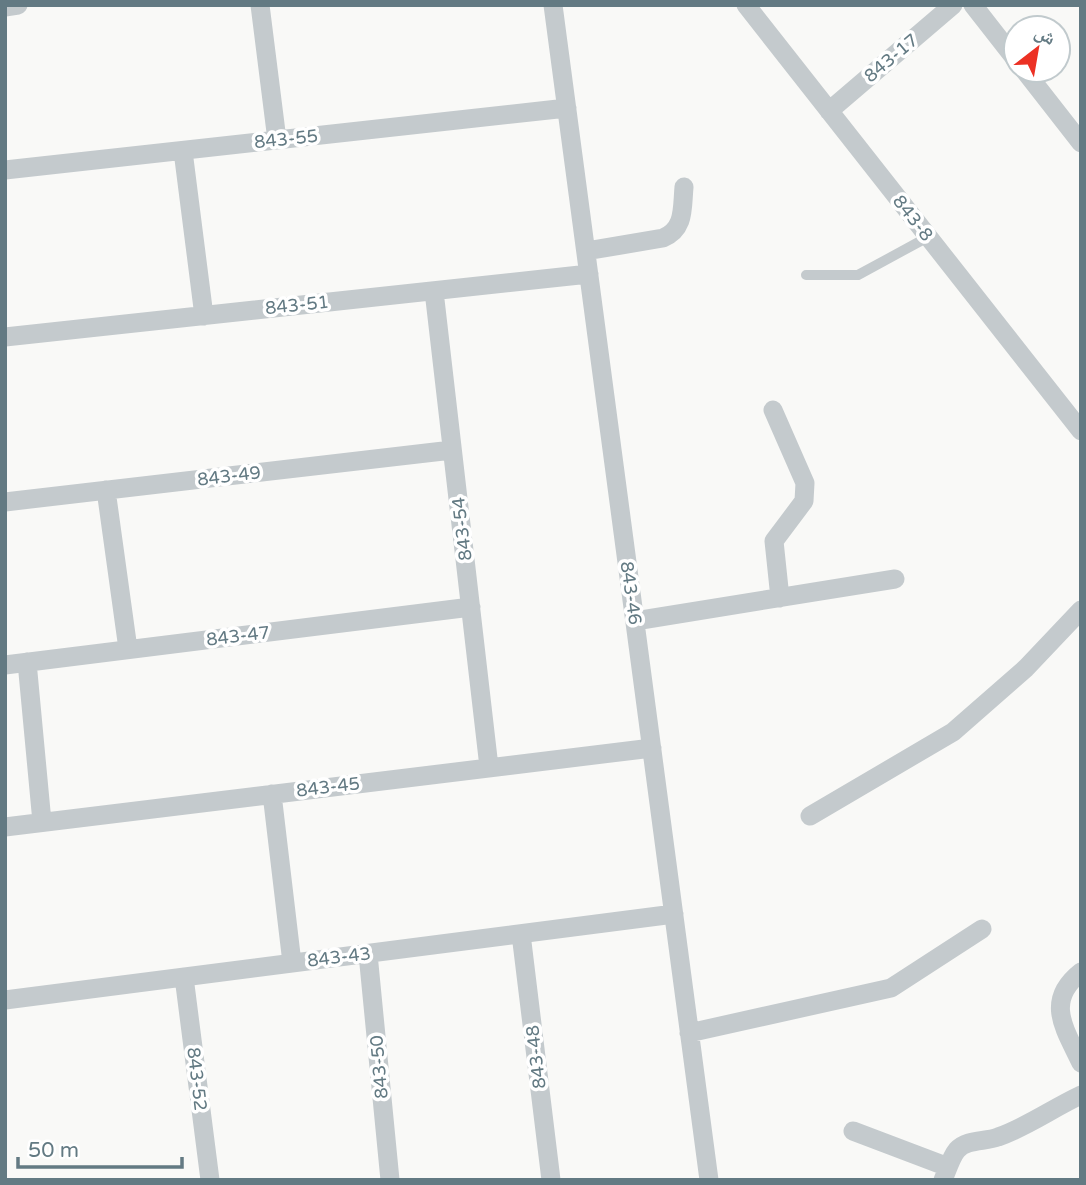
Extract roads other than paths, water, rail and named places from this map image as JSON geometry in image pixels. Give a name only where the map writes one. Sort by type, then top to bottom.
[{"type":"street","points":[[5,7],[18,5]]},
{"type":"street","points":[[260,5],[277,140]]},
{"type":"street","name":"843-46","points":[[554,5],[709,1180]]},
{"type":"street","name":"843-8","points":[[746,5],[1081,431]]},
{"type":"street","name":"843-17","points":[[829,111],[953,5]]},
{"type":"street","points":[[973,5],[1002,42]]},
{"type":"street","points":[[1035,84],[1081,143]]},
{"type":"street","name":"843-55","points":[[5,170],[567,108]]},
{"type":"street","points":[[183,150],[204,316]]},
{"type":"street","points":[[586,251],[663,238],[674,233],[680,223],[684,187]]},
{"type":"street","name":"843-51","points":[[5,337],[589,274]]},
{"type":"street","name":"843-54","points":[[434,290],[489,768]]},
{"type":"street","points":[[773,410],[805,483],[804,501],[774,541],[780,598]]},
{"type":"street","name":"843-49","points":[[5,502],[453,450]]},
{"type":"street","points":[[106,490],[128,649]]},
{"type":"street","points":[[635,621],[895,579]]},
{"type":"street","name":"843-47","points":[[5,665],[471,607]]},
{"type":"street","points":[[810,816],[953,732],[1026,668],[1081,610]]},
{"type":"street","points":[[27,662],[42,822]]},
{"type":"street","name":"843-45","points":[[5,827],[652,748]]},
{"type":"street","points":[[272,794],[292,963]]},
{"type":"street","name":"843-43","points":[[5,1000],[674,914]]},
{"type":"street","points":[[689,1033],[891,988],[982,929]]},
{"type":"street","name":"843-48","points":[[521,934],[551,1180]]},
{"type":"street","name":"843-50","points":[[368,954],[390,1180]]},
{"type":"street","points":[[1081,972],[1061,994],[1060,1018],[1081,1063]]},
{"type":"street","name":"843-52","points":[[184,978],[210,1180]]},
{"type":"street","points":[[853,1131],[946,1173],[957,1150],[969,1142],[987,1141],[1020,1129],[1042,1113],[1081,1095]]},
{"type":"lane","points":[[806,275],[858,275],[928,237]]}]
